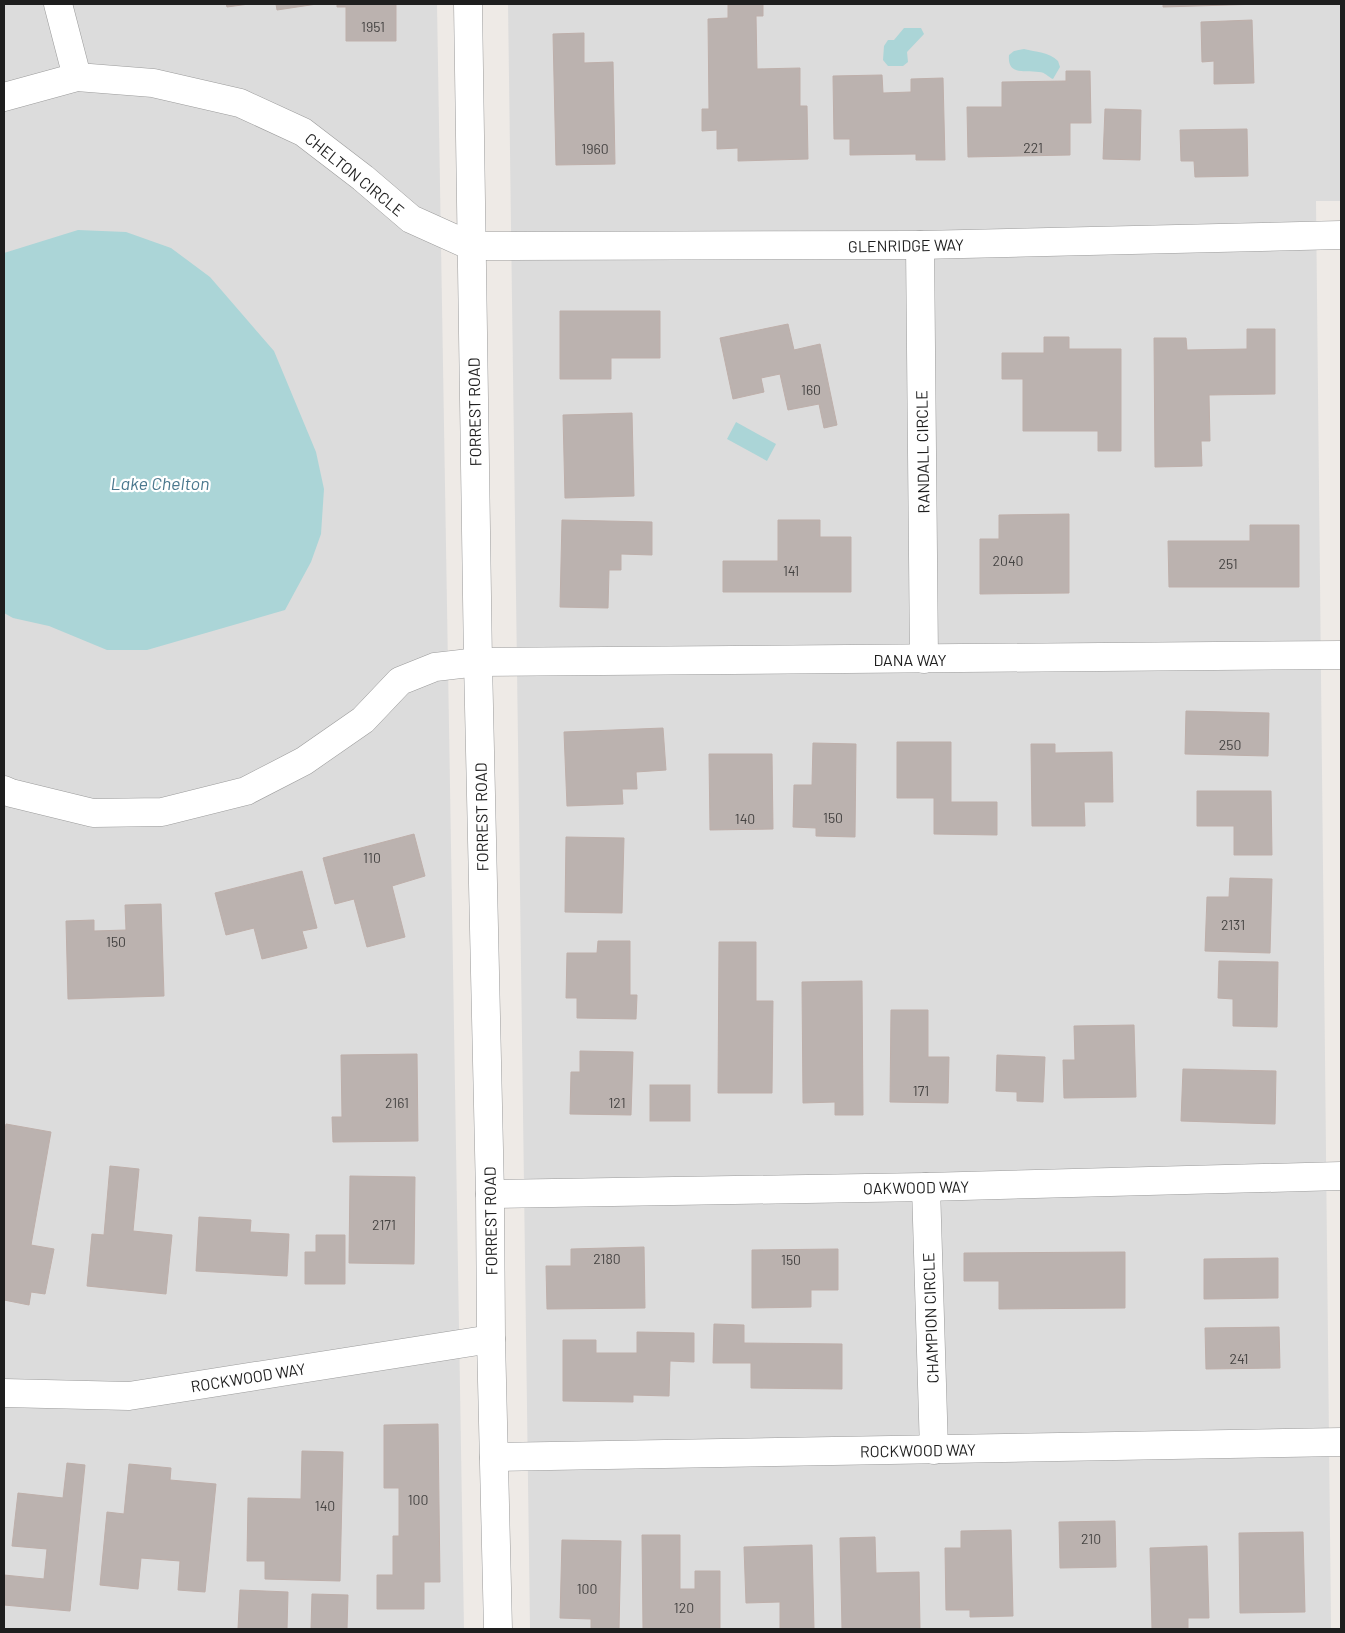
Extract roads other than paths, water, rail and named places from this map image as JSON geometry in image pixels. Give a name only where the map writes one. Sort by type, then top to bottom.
[{"type":"street","points":[[58,4],[76,77]]},
{"type":"street","name":"FORREST ROAD","points":[[468,4],[478,662],[498,1629]]},
{"type":"street","name":"CHELTON CIRCLE","points":[[4,97],[76,77],[153,83],[240,104],[303,132],[363,178],[411,219],[471,246]]},
{"type":"street","name":"GLENRIDGE WAY","points":[[471,246],[920,245],[1341,235]]},
{"type":"street","name":"RANDALL CIRCLE","points":[[920,245],[924,659]]},
{"type":"street","name":"DANA WAY","points":[[478,662],[1341,655]]},
{"type":"street","points":[[4,790],[93,812],[162,812],[246,791],[304,761],[363,720],[400,681],[435,667],[478,662]]},
{"type":"street","name":"OAKWOOD WAY","points":[[490,1194],[1341,1176]]},
{"type":"street","name":"CHAMPION CIRCLE","points":[[926,1186],[934,1450]]},
{"type":"street","name":"ROCKWOOD WAY","points":[[4,1393],[129,1396],[491,1339]]},
{"type":"street","name":"ROCKWOOD WAY","points":[[494,1457],[1341,1442]]},
{"type":"water","points":[[904,28],[921,28],[924,34],[907,52],[908,62],[903,66],[888,66],[883,60],[884,46],[888,40],[894,40]]},
{"type":"water","points":[[1024,49],[1046,54],[1058,61],[1060,67],[1053,79],[1041,72],[1018,71],[1011,66],[1009,55],[1014,51]]},
{"type":"water","name":"Lake Chelton","points":[[78,230],[126,232],[171,248],[210,277],[274,351],[316,452],[324,489],[321,534],[311,562],[285,610],[147,650],[107,650],[49,626],[13,618],[4,613],[4,253]]},
{"type":"water","points":[[736,422],[776,444],[767,461],[727,439]]}]
